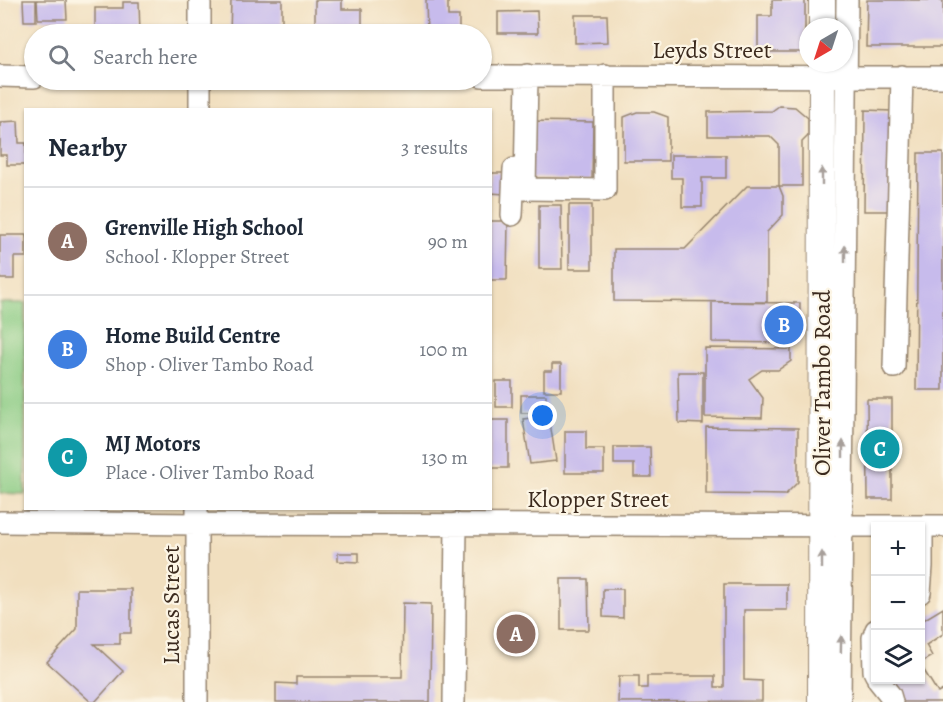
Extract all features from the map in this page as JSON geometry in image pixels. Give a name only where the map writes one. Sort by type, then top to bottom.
[{"type":"main road","points":[[822,0],[822,18]]},
{"type":"main road","name":"Oliver Tambo Road","points":[[820,702],[832,526],[830,72]]},
{"type":"street","points":[[200,0],[200,24]]},
{"type":"street","points":[[843,18],[847,0]]},
{"type":"street","name":"Leyds Street","points":[[492,75],[830,72],[943,77]]},
{"type":"street","points":[[521,75],[525,189],[604,190],[605,75]]},
{"type":"street","points":[[512,214],[521,75]]},
{"type":"street","points":[[0,76],[24,77]]},
{"type":"street","points":[[894,367],[902,76]]},
{"type":"street","points":[[200,90],[200,108]]},
{"type":"street","name":"Klopper Street","points":[[0,522],[197,517],[871,526]]},
{"type":"street","name":"Lucas Street","points":[[197,517],[197,702]]},
{"type":"street","points":[[454,702],[462,519]]},
{"type":"street","points":[[832,526],[840,702]]},
{"type":"street","name":"Klopper Street","points":[[925,526],[943,526]]},
{"type":"street","points":[[881,684],[890,695],[892,702]]},
{"type":"green space","points":[[0,303],[24,303],[24,494],[0,493]]},
{"type":"building","points":[[23,0],[36,0],[36,21],[24,21]]},
{"type":"building","points":[[37,0],[66,0],[67,19],[38,19]]},
{"type":"building","points":[[231,0],[282,0],[282,24],[230,24]]},
{"type":"building","points":[[315,0],[342,0],[342,9],[362,9],[362,24],[315,24]]},
{"type":"building","points":[[426,0],[448,0],[448,16],[459,16],[459,24],[427,24]]},
{"type":"building","points":[[772,0],[805,0],[805,18],[799,18],[799,52],[758,52],[758,16],[772,16]]},
{"type":"building","points":[[867,0],[943,0],[943,47],[866,47]]},
{"type":"building","points":[[123,2],[139,2],[140,24],[95,24],[95,8],[123,8]]},
{"type":"building","points":[[537,11],[538,33],[498,33],[498,12]]},
{"type":"building","points":[[575,15],[607,15],[608,42],[575,43]]},
{"type":"building","points":[[779,106],[795,107],[808,118],[808,136],[802,142],[802,186],[779,186],[779,145],[770,136],[708,136],[708,112],[772,111]]},
{"type":"building","points":[[865,110],[892,111],[890,211],[864,211]]},
{"type":"building","points":[[637,112],[654,112],[668,117],[668,161],[624,161],[624,117]]},
{"type":"building","points":[[18,121],[19,143],[24,143],[24,165],[7,165],[7,155],[0,155],[0,122]]},
{"type":"building","points":[[530,121],[593,122],[592,179],[529,178]]},
{"type":"building","points":[[918,153],[943,153],[943,390],[916,390]]},
{"type":"building","points":[[671,155],[726,155],[726,178],[702,178],[702,207],[682,207],[682,178],[671,178]]},
{"type":"building","points":[[492,173],[505,173],[505,194],[492,193]]},
{"type":"building","points":[[747,186],[779,186],[783,196],[783,215],[767,232],[767,302],[614,301],[614,249],[685,249]]},
{"type":"building","points":[[539,205],[561,205],[562,269],[539,269]]},
{"type":"building","points":[[569,205],[592,205],[592,269],[569,269]]},
{"type":"building","points":[[492,221],[508,221],[507,280],[492,280]]},
{"type":"building","points":[[0,235],[24,235],[24,257],[14,257],[14,279],[0,279]]},
{"type":"building","points":[[712,302],[800,303],[799,343],[712,342]]},
{"type":"building","points":[[705,348],[791,349],[791,361],[778,370],[762,370],[749,379],[763,398],[762,418],[705,417]]},
{"type":"building","points":[[552,364],[561,364],[561,391],[544,391],[544,371],[552,371]]},
{"type":"building","points":[[678,372],[703,372],[703,424],[679,423]]},
{"type":"building","points":[[496,381],[512,381],[512,407],[496,407]]},
{"type":"building","points":[[521,395],[546,395],[546,413],[521,413]]},
{"type":"building","points":[[867,399],[892,399],[892,499],[868,499]]},
{"type":"building","points":[[549,416],[556,461],[530,464],[523,419]]},
{"type":"building","points":[[492,420],[508,420],[508,468],[492,468]]},
{"type":"building","points":[[706,427],[798,428],[798,482],[785,495],[706,494]]},
{"type":"building","points":[[565,431],[586,431],[586,449],[604,449],[604,473],[565,473]]},
{"type":"building","points":[[614,447],[650,447],[651,477],[634,477],[634,464],[614,464]]},
{"type":"building","points":[[338,553],[359,553],[359,562],[338,561]]},
{"type":"building","points":[[561,579],[588,579],[589,630],[561,630]]},
{"type":"building","points":[[724,584],[787,584],[787,610],[744,610],[744,680],[762,681],[762,701],[618,702],[619,676],[639,676],[639,688],[647,688],[647,676],[715,676],[715,687],[724,687]]},
{"type":"building","points":[[77,589],[131,589],[131,633],[120,633],[120,644],[94,644],[123,671],[95,702],[91,702],[47,662],[77,629]]},
{"type":"building","points":[[603,589],[623,589],[623,618],[603,617]]},
{"type":"building","points":[[403,603],[431,604],[430,702],[276,702],[276,683],[296,684],[296,677],[402,677]]},
{"type":"building","points":[[943,608],[943,634],[926,645],[932,656],[925,660],[925,630],[925,619]]},
{"type":"building","points":[[925,672],[938,693],[943,690],[943,702],[903,702],[892,684],[925,684]]},
{"type":"place","name":"Home Build Centre","points":[[784,325]]},
{"type":"place","name":"MJ Motors","points":[[880,449]]},
{"type":"place","name":"Grenville High School","points":[[516,634]]}]
